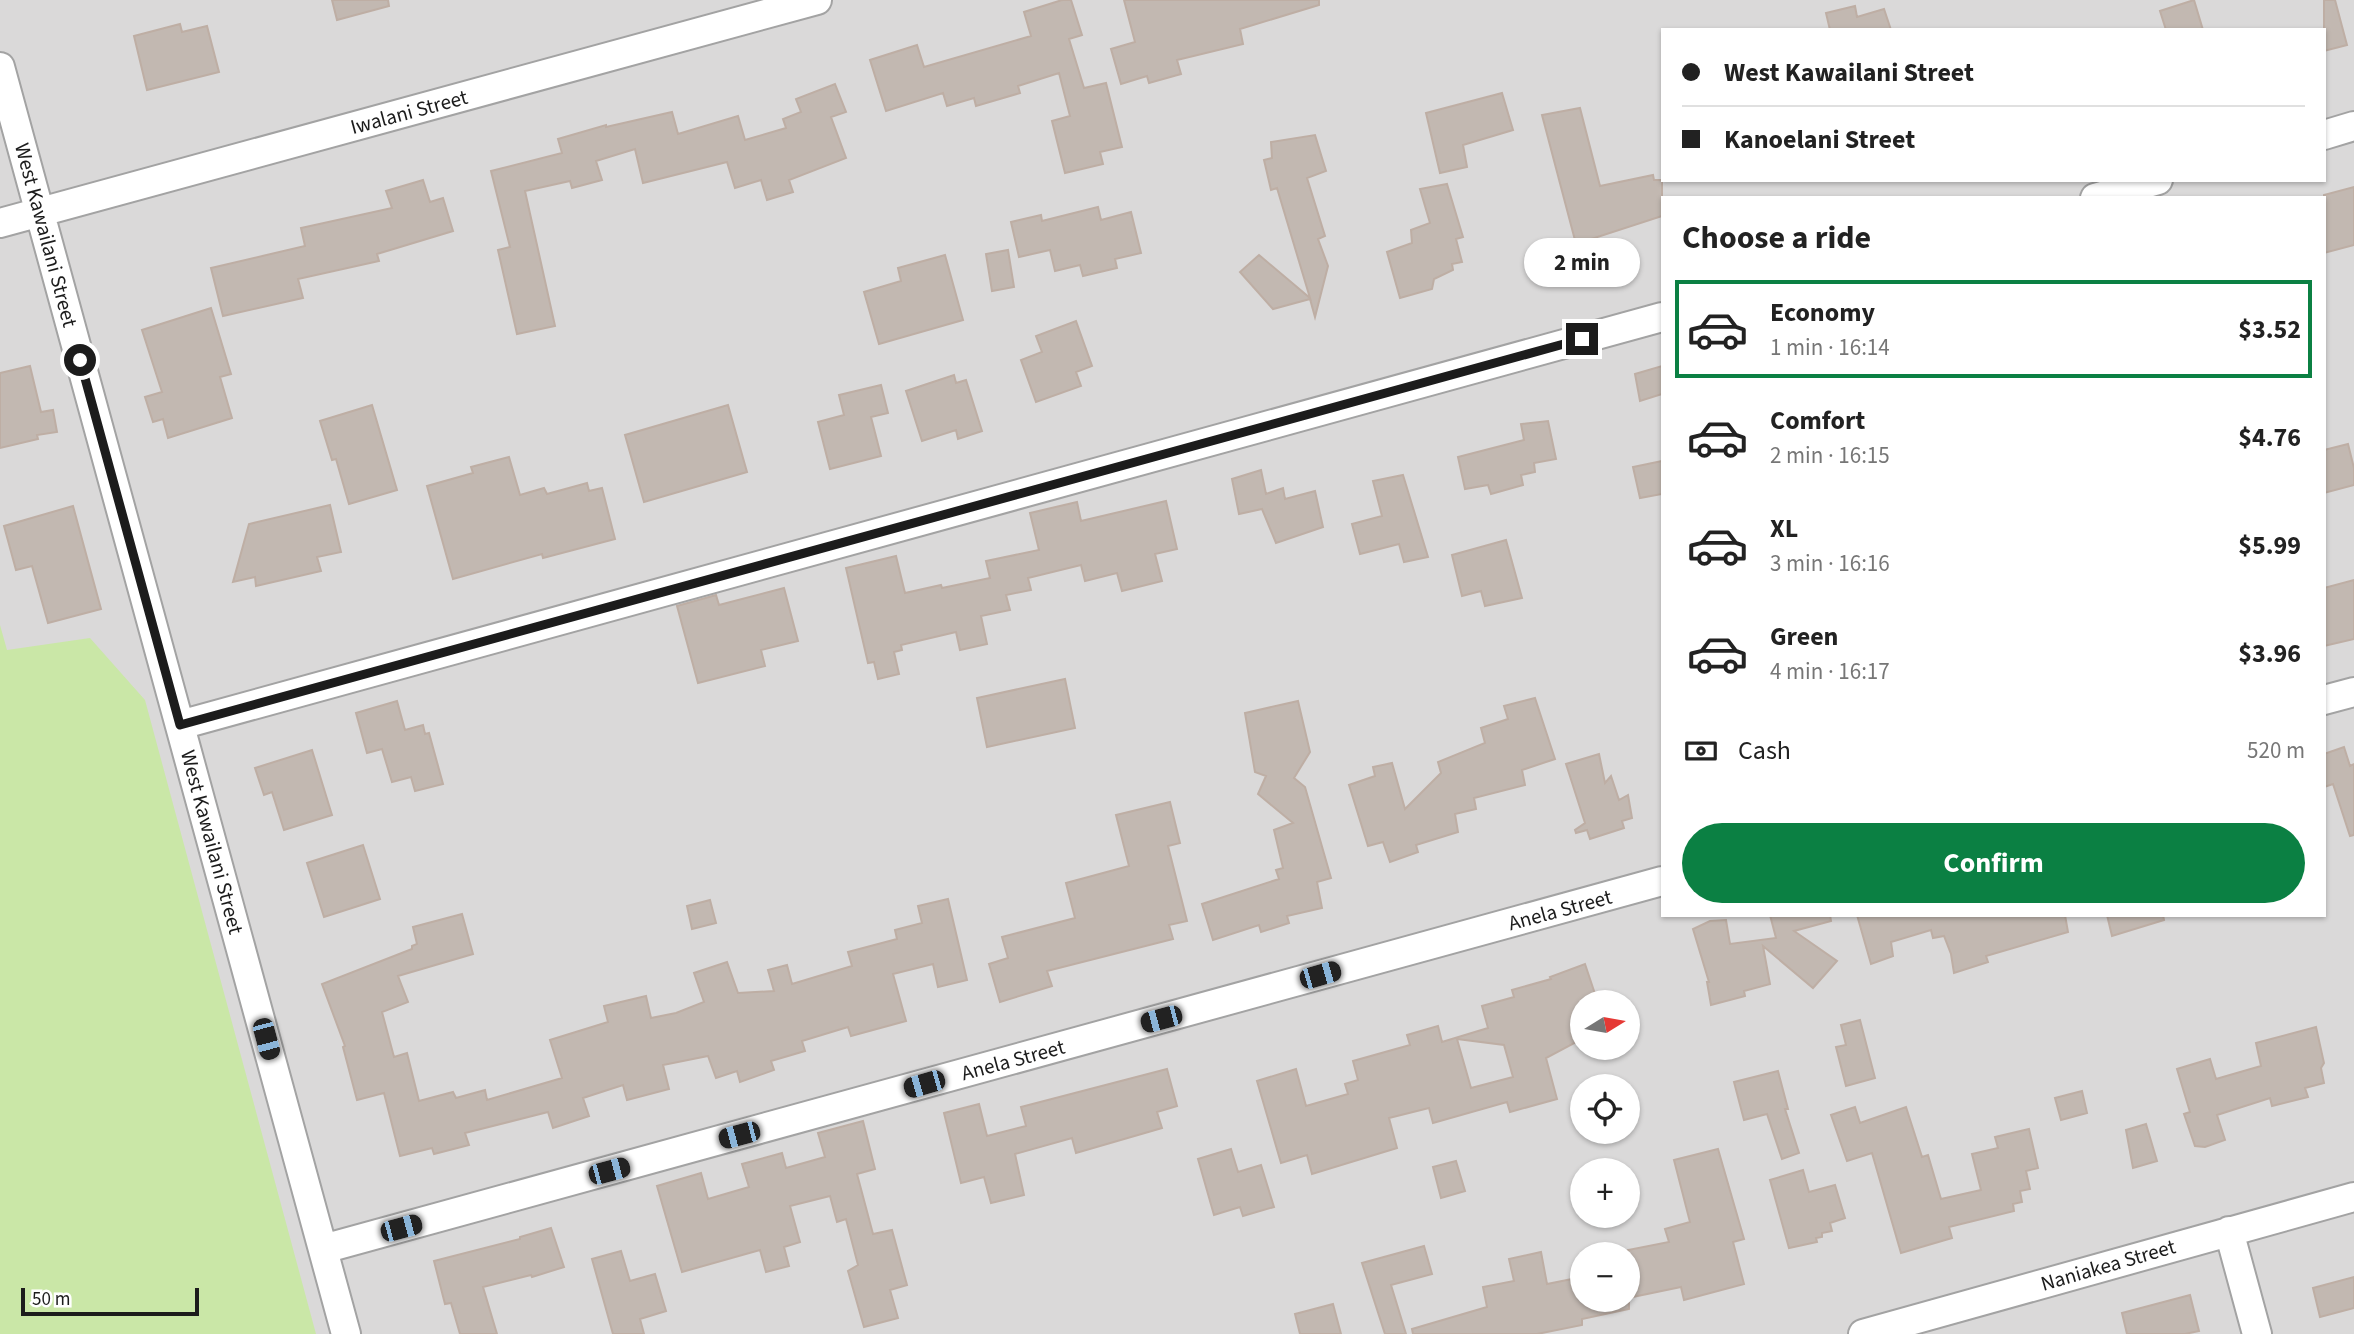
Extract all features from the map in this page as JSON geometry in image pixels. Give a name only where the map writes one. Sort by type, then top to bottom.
[{"type":"street","name":"Iwalani Street","points":[[0,223],[817,0]]},
{"type":"street","name":"West Kawailani Street","points":[[0,67],[346,1334]]},
{"type":"street","points":[[2326,134],[2354,126]]},
{"type":"street","points":[[2102,196],[2151,182]]},
{"type":"street","points":[[180,725],[1661,317]]},
{"type":"street","points":[[2326,699],[2354,692]]},
{"type":"street","name":"Anela Street","points":[[323,1249],[1661,881]]},
{"type":"street","name":"Naniakea Street","points":[[1863,1334],[2354,1197]]},
{"type":"street","points":[[2230,1231],[2257,1334]]},
{"type":"shaded area","points":[[0,0],[2354,0],[2354,1334],[0,1334]]},
{"type":"green space","points":[[0,625],[7,650],[90,638],[145,700],[316,1334],[0,1334]]},
{"type":"building","points":[[332,0],[388,0],[389,6],[337,20]]},
{"type":"building","points":[[1062,0],[1071,0],[1082,35],[1069,39],[1084,88],[1106,83],[1122,147],[1100,152],[1103,164],[1065,173],[1052,121],[1070,116],[1059,73],[1018,86],[1020,93],[976,106],[974,98],[947,106],[943,93],[886,111],[870,60],[917,45],[924,67],[1031,36],[1024,12]]},
{"type":"building","points":[[1124,0],[1319,0],[1319,5],[1240,29],[1243,44],[1177,60],[1181,74],[1149,83],[1147,76],[1121,84],[1111,49],[1135,42]]},
{"type":"building","points":[[2194,0],[2202,28],[2165,28],[2160,11]]},
{"type":"building","points":[[2324,0],[2335,0],[2347,45],[2326,50]]},
{"type":"building","points":[[1855,6],[1857,17],[1884,9],[1890,28],[1830,28],[1826,13]]},
{"type":"building","points":[[180,24],[182,32],[207,26],[219,72],[147,90],[134,36]]},
{"type":"building","points":[[835,84],[846,112],[831,117],[846,158],[789,180],[793,192],[767,200],[761,180],[735,188],[727,162],[643,183],[635,149],[596,161],[602,180],[572,188],[570,181],[525,191],[555,326],[517,334],[498,250],[510,247],[491,171],[562,153],[558,139],[606,125],[672,112],[678,134],[738,116],[745,140],[786,128],[783,119],[801,112],[796,99]]},
{"type":"building","points":[[1502,93],[1513,130],[1463,145],[1467,167],[1440,173],[1426,113]]},
{"type":"building","points":[[1580,108],[1600,186],[1653,175],[1654,180],[1662,182],[1661,216],[1576,244],[1542,115]]},
{"type":"building","points":[[1315,135],[1326,171],[1307,178],[1325,236],[1318,239],[1328,266],[1315,317],[1310,299],[1273,309],[1240,272],[1259,255],[1310,298],[1277,188],[1271,190],[1264,160],[1272,158],[1271,142]]},
{"type":"building","points":[[423,180],[430,202],[443,198],[453,231],[377,254],[379,261],[298,279],[303,298],[223,316],[211,268],[305,246],[301,228],[392,208],[386,191]]},
{"type":"building","points":[[1447,184],[1463,237],[1456,239],[1462,262],[1452,264],[1453,270],[1434,279],[1432,289],[1400,298],[1387,252],[1412,243],[1411,230],[1430,223],[1420,189]]},
{"type":"building","points":[[2354,187],[2354,245],[2326,252],[2324,195]]},
{"type":"building","points":[[1098,207],[1101,220],[1131,212],[1141,253],[1115,259],[1117,268],[1083,276],[1080,265],[1055,271],[1050,250],[1019,257],[1011,222],[1041,215],[1042,221]]},
{"type":"building","points":[[1008,250],[1014,287],[992,291],[986,254]]},
{"type":"building","points":[[945,255],[963,320],[879,344],[864,292],[901,281],[898,268]]},
{"type":"building","points":[[211,308],[231,374],[220,377],[232,418],[168,438],[163,419],[153,422],[145,397],[162,392],[142,330]]},
{"type":"building","points":[[1076,321],[1092,366],[1076,372],[1081,386],[1036,402],[1021,360],[1042,352],[1036,336]]},
{"type":"building","points":[[30,366],[41,412],[53,410],[57,432],[37,435],[38,439],[0,448],[0,373]]},
{"type":"building","points":[[1661,366],[1661,394],[1640,401],[1635,374]]},
{"type":"building","points":[[954,375],[956,383],[966,380],[982,431],[958,439],[956,430],[922,441],[906,391]]},
{"type":"building","points":[[881,385],[888,413],[871,417],[881,456],[830,469],[818,422],[844,415],[839,395]]},
{"type":"building","points":[[372,405],[397,490],[349,504],[336,459],[332,460],[320,421]]},
{"type":"building","points":[[728,405],[747,472],[644,502],[625,435]]},
{"type":"building","points":[[1548,421],[1556,459],[1534,463],[1535,472],[1521,475],[1523,485],[1491,494],[1488,485],[1465,489],[1458,457],[1524,440],[1521,424]]},
{"type":"building","points":[[2348,444],[2354,468],[2354,485],[2326,492],[2326,450]]},
{"type":"building","points":[[509,457],[520,495],[544,488],[547,494],[587,483],[589,491],[602,488],[615,539],[543,558],[542,554],[453,579],[427,486],[473,473],[471,467]]},
{"type":"building","points":[[1661,461],[1661,494],[1640,498],[1633,467]]},
{"type":"building","points":[[1261,470],[1266,494],[1283,488],[1285,499],[1315,491],[1323,527],[1276,543],[1262,509],[1239,514],[1232,479]]},
{"type":"building","points":[[1403,475],[1428,557],[1404,562],[1399,544],[1360,554],[1352,524],[1382,516],[1373,481]]},
{"type":"building","points":[[1166,501],[1177,549],[1155,554],[1162,581],[1122,591],[1117,573],[1085,581],[1081,565],[1028,578],[1031,590],[1006,595],[1010,610],[981,616],[987,644],[960,650],[956,632],[901,645],[902,650],[894,652],[899,674],[878,679],[874,662],[868,663],[846,568],[896,556],[905,593],[990,578],[986,561],[1039,550],[1030,513],[1077,502],[1081,521]]},
{"type":"building","points":[[330,505],[341,552],[317,557],[321,571],[256,586],[255,577],[233,582],[249,524]]},
{"type":"building","points":[[73,506],[101,609],[48,623],[32,566],[16,570],[4,526]]},
{"type":"building","points":[[1506,540],[1522,598],[1485,606],[1481,591],[1462,596],[1452,555]]},
{"type":"building","points":[[2354,580],[2354,639],[2326,646],[2326,587]]},
{"type":"building","points":[[784,588],[798,641],[761,650],[765,666],[698,683],[677,606],[716,595],[719,605]]},
{"type":"building","points":[[1065,679],[1075,728],[987,747],[977,698]]},
{"type":"building","points":[[1535,698],[1555,759],[1522,770],[1525,785],[1474,798],[1476,809],[1455,814],[1458,832],[1416,845],[1418,852],[1390,862],[1383,842],[1368,846],[1349,785],[1375,776],[1373,767],[1392,763],[1405,809],[1441,773],[1438,762],[1485,743],[1481,728],[1508,719],[1504,706]]},
{"type":"building","points":[[397,701],[405,730],[423,725],[425,734],[429,733],[443,784],[415,791],[411,777],[392,782],[382,749],[367,753],[356,713]]},
{"type":"building","points":[[1298,701],[1310,752],[1294,778],[1305,787],[1331,878],[1317,882],[1322,908],[1287,916],[1289,923],[1261,932],[1259,925],[1213,940],[1202,904],[1279,879],[1276,870],[1283,868],[1274,830],[1293,823],[1258,794],[1266,776],[1255,772],[1245,713]]},
{"type":"building","points":[[2344,747],[2350,766],[2354,764],[2354,835],[2350,836],[2333,784],[2326,786],[2326,753]]},
{"type":"building","points":[[312,750],[332,815],[284,830],[272,792],[264,795],[255,768]]},
{"type":"building","points":[[1599,754],[1605,783],[1611,776],[1619,800],[1628,795],[1632,818],[1622,821],[1624,828],[1590,839],[1587,830],[1576,833],[1575,830],[1585,823],[1566,764]]},
{"type":"building","points":[[1170,802],[1180,843],[1168,846],[1187,921],[1169,925],[1173,939],[1047,971],[1052,986],[1000,1002],[989,964],[1008,958],[1002,937],[1075,918],[1066,883],[1129,866],[1116,815]]},
{"type":"building","points":[[363,845],[380,899],[324,917],[307,863]]},
{"type":"building","points":[[948,899],[967,980],[938,987],[933,964],[893,974],[906,1021],[851,1036],[848,1027],[802,1041],[805,1051],[771,1061],[774,1070],[740,1082],[737,1071],[716,1078],[708,1056],[663,1065],[669,1089],[627,1100],[623,1085],[583,1098],[589,1116],[553,1128],[548,1112],[465,1133],[469,1145],[434,1154],[432,1148],[400,1156],[384,1093],[357,1100],[343,1047],[345,1046],[322,984],[412,949],[412,946],[417,944],[413,927],[462,914],[473,954],[398,976],[408,1002],[382,1012],[394,1057],[407,1053],[419,1101],[453,1092],[456,1098],[485,1090],[487,1100],[562,1078],[550,1040],[608,1022],[604,1006],[646,996],[651,1018],[676,1013],[704,1002],[694,973],[727,962],[738,993],[774,991],[768,970],[787,965],[792,984],[852,966],[848,952],[897,939],[895,930],[922,923],[918,906]]},
{"type":"building","points":[[710,900],[716,923],[692,929],[687,906]]},
{"type":"building","points":[[1771,917],[1830,917],[1831,921],[1794,931],[1837,961],[1813,988],[1763,946],[1770,984],[1744,991],[1745,996],[1711,1005],[1709,982],[1693,929],[1710,921],[1726,920],[1730,944],[1776,938]]},
{"type":"building","points":[[1858,917],[2065,917],[2068,932],[1986,956],[1988,962],[1954,973],[1944,936],[1933,938],[1931,930],[1891,942],[1893,956],[1871,964]]},
{"type":"building","points":[[2107,917],[2163,917],[2164,920],[2112,936]]},
{"type":"building","points":[[1585,964],[1594,990],[1570,990],[1570,1045],[1546,1058],[1557,1099],[1510,1112],[1507,1102],[1433,1123],[1429,1108],[1389,1118],[1397,1148],[1312,1174],[1307,1155],[1281,1163],[1257,1081],[1296,1069],[1306,1106],[1348,1094],[1345,1084],[1358,1080],[1353,1061],[1410,1045],[1407,1035],[1438,1026],[1442,1042],[1488,1028],[1482,1006],[1514,997],[1512,990],[1551,979],[1550,977]],"holes":[[[1457,1039],[1504,1045],[1513,1077],[1471,1088]]]},
{"type":"building","points":[[1860,1020],[1875,1078],[1846,1086],[1836,1047],[1846,1045],[1841,1025]]},
{"type":"building","points":[[2316,1027],[2324,1063],[2321,1068],[2324,1083],[2305,1088],[2308,1097],[2272,1106],[2270,1098],[2217,1115],[2225,1140],[2205,1147],[2195,1146],[2184,1114],[2190,1112],[2177,1069],[2210,1059],[2216,1079],[2261,1066],[2256,1043]]},
{"type":"building","points":[[1167,1069],[1177,1106],[1157,1112],[1162,1128],[1076,1153],[1072,1138],[1015,1154],[1024,1195],[991,1203],[984,1177],[961,1183],[944,1113],[979,1104],[987,1136],[1026,1126],[1021,1107]]},
{"type":"building","points":[[1778,1071],[1788,1109],[1785,1109],[1799,1153],[1782,1159],[1767,1114],[1744,1120],[1734,1082]]},
{"type":"building","points":[[2082,1091],[2087,1113],[2061,1120],[2055,1098]]},
{"type":"building","points":[[1855,1107],[1860,1123],[1906,1107],[1922,1157],[1928,1155],[1941,1199],[1981,1190],[1972,1154],[1998,1148],[1995,1137],[2029,1129],[2038,1168],[2026,1171],[2030,1189],[2020,1191],[2022,1202],[2013,1204],[2014,1211],[1949,1227],[1952,1238],[1901,1253],[1872,1153],[1847,1161],[1831,1115]]},
{"type":"building","points":[[863,1121],[875,1169],[857,1174],[873,1234],[892,1230],[907,1285],[890,1290],[898,1318],[864,1327],[848,1271],[858,1265],[846,1219],[837,1222],[830,1196],[790,1206],[800,1242],[784,1247],[789,1266],[766,1272],[760,1250],[682,1272],[657,1186],[701,1173],[708,1199],[749,1187],[742,1164],[782,1153],[786,1168],[825,1157],[818,1133]]},
{"type":"building","points":[[2146,1124],[2157,1161],[2133,1168],[2126,1130]]},
{"type":"building","points":[[1231,1149],[1238,1172],[1261,1165],[1274,1207],[1243,1216],[1240,1207],[1214,1215],[1198,1159]]},
{"type":"building","points":[[1718,1149],[1744,1239],[1733,1242],[1744,1284],[1684,1300],[1681,1287],[1640,1296],[1640,1248],[1669,1242],[1665,1229],[1690,1222],[1674,1160]]},
{"type":"building","points":[[1456,1161],[1465,1191],[1441,1198],[1433,1167]]},
{"type":"building","points":[[1803,1170],[1809,1192],[1835,1185],[1845,1218],[1830,1223],[1832,1231],[1822,1233],[1822,1237],[1816,1238],[1817,1242],[1789,1248],[1770,1180]]},
{"type":"building","points":[[551,1228],[564,1267],[483,1287],[497,1334],[460,1334],[451,1303],[445,1304],[434,1261],[520,1239]]},
{"type":"building","points":[[1424,1246],[1432,1274],[1391,1285],[1406,1334],[1385,1334],[1362,1263]]},
{"type":"building","points":[[621,1251],[630,1281],[655,1274],[666,1311],[640,1319],[644,1334],[613,1334],[592,1259]]},
{"type":"building","points":[[1541,1252],[1547,1284],[1570,1279],[1570,1312],[1615,1312],[1582,1319],[1582,1325],[1537,1334],[1413,1334],[1412,1329],[1487,1307],[1483,1287],[1514,1281],[1509,1259]]},
{"type":"building","points":[[2354,1277],[2354,1308],[2320,1317],[2313,1288]]},
{"type":"building","points":[[2190,1295],[2199,1331],[2185,1334],[2127,1334],[2122,1313]]},
{"type":"building","points":[[1333,1304],[1341,1334],[1300,1334],[1295,1314]]},
{"type":"route","points":[[80,360],[180,725],[1582,339]]}]
